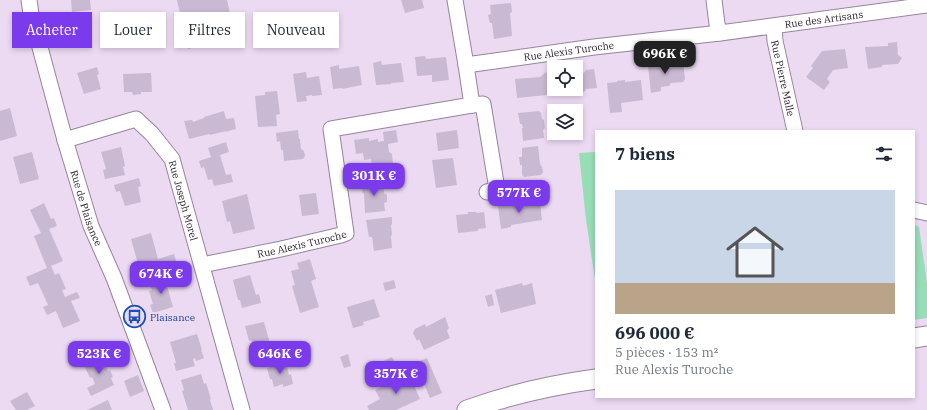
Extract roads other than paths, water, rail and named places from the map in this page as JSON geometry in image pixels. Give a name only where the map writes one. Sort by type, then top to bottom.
[{"type":"main road","points":[[915,338],[927,336]]},
{"type":"main road","points":[[467,410],[525,392],[595,379]]},
{"type":"street","name":"Rue de Plaisance","points":[[29,0],[31,14],[65,140],[91,226],[114,278],[163,410]]},
{"type":"street","points":[[455,0],[472,105],[483,104],[490,143],[497,189],[487,192]]},
{"type":"street","points":[[714,0],[717,24],[720,33]]},
{"type":"street","name":"Rue des Artisans","points":[[720,33],[927,5]]},
{"type":"street","name":"Rue Pierre Malle","points":[[774,26],[775,41],[794,130]]},
{"type":"street","name":"Rue Alexis Turoche","points":[[466,66],[594,47],[720,33]]},
{"type":"street","name":"Rue Alexis Turoche","points":[[202,266],[341,236],[346,233],[332,129],[472,105]]},
{"type":"street","name":"Rue Joseph Morel","points":[[65,140],[136,120],[152,134],[172,159],[242,410]]},
{"type":"street","points":[[915,210],[927,213]]},
{"type":"place","name":"Plaisance","points":[[134,317]]}]
